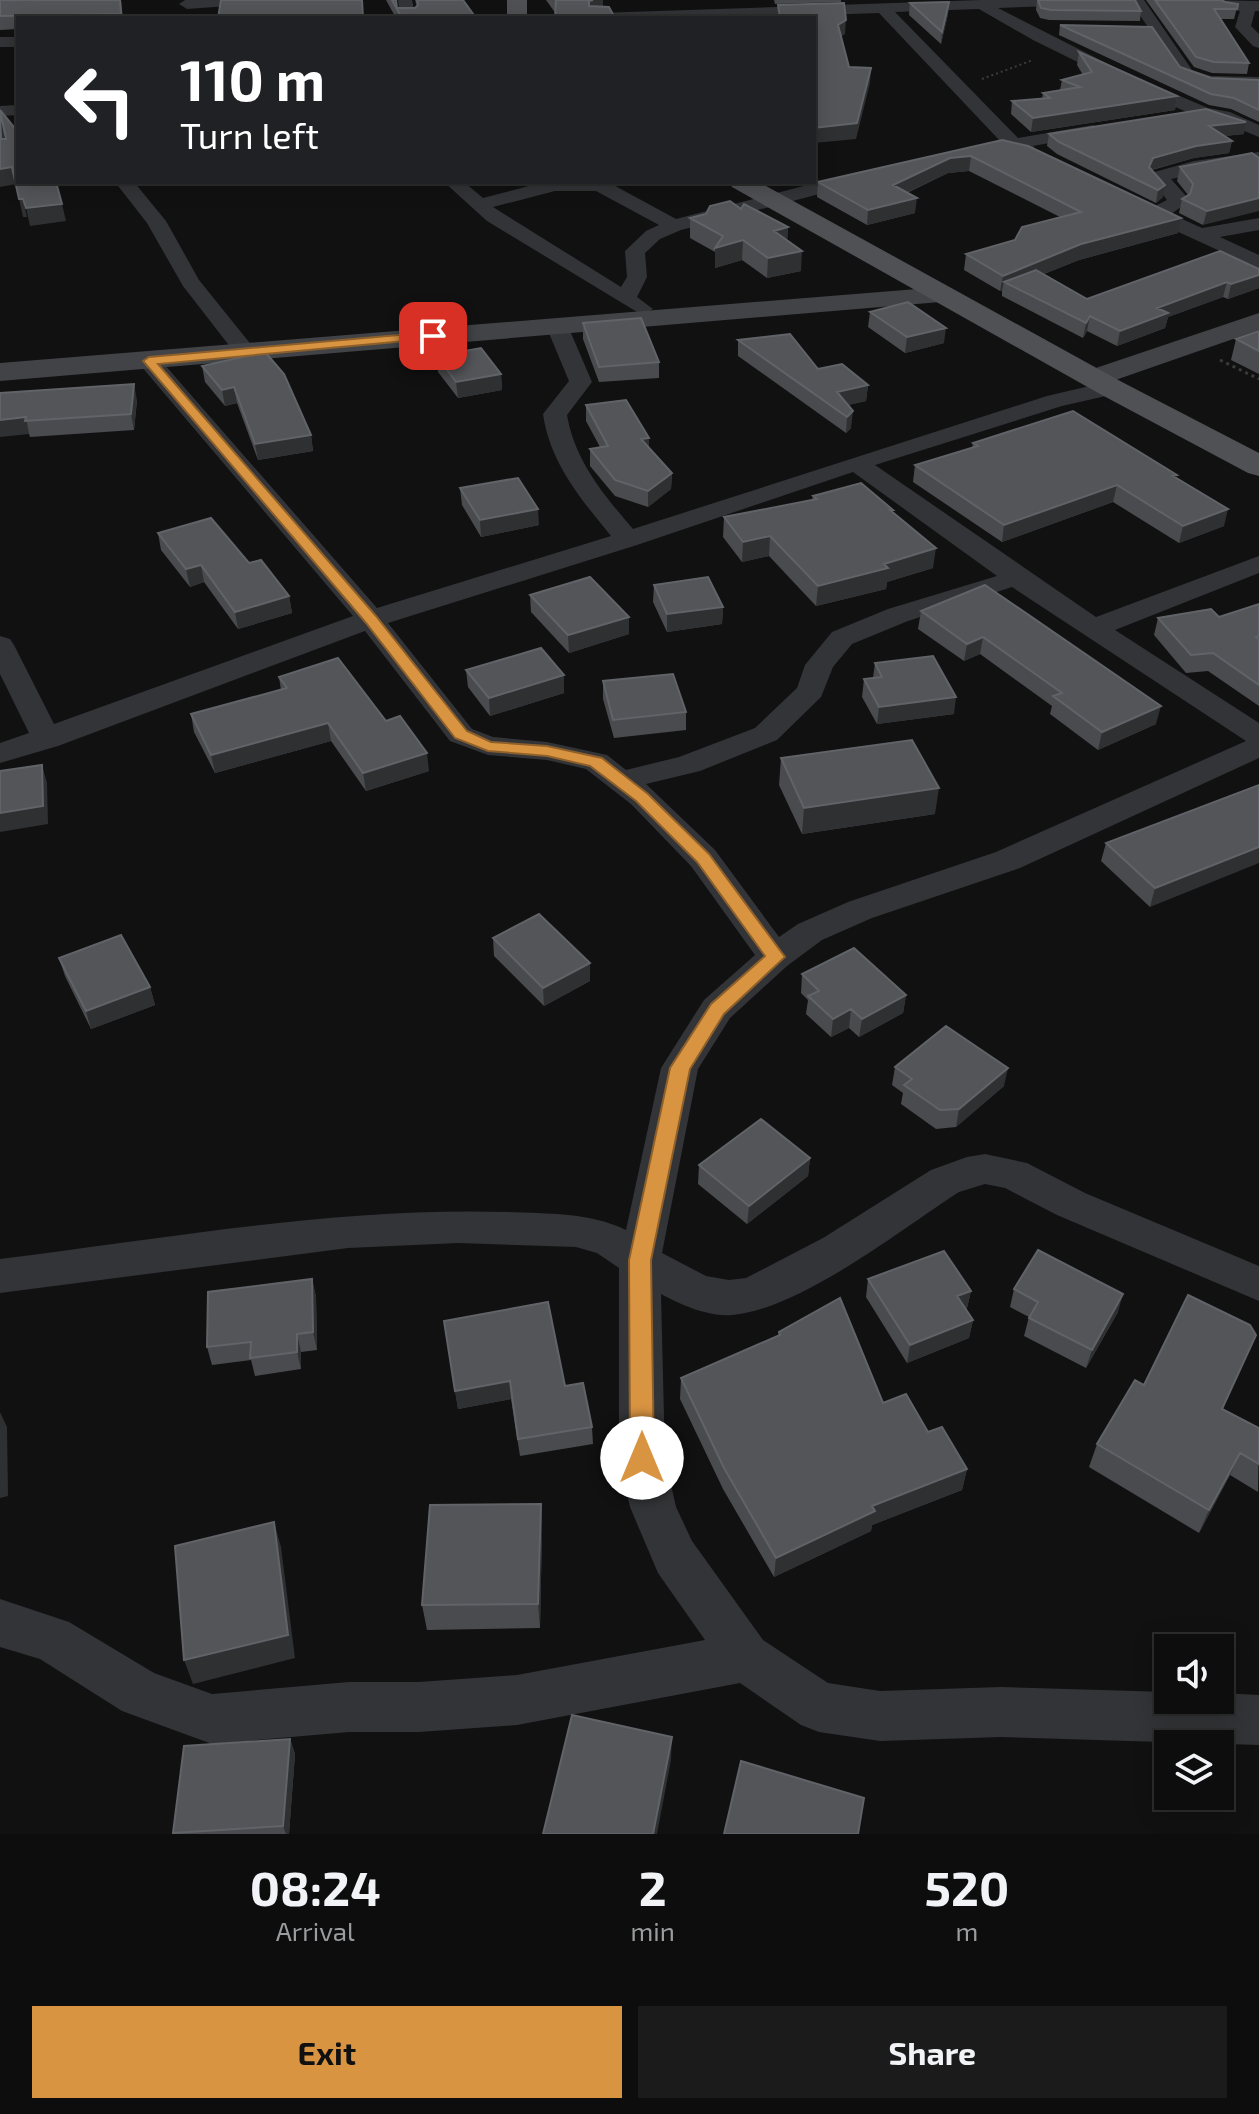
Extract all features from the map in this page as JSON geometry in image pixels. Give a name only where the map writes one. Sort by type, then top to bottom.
[{"type":"main road","points":[[745,184],[1102,383],[1259,466]]},
{"type":"street","points":[[186,7],[257,0]]},
{"type":"street","points":[[636,16],[856,4],[883,8],[985,7],[1109,0]]},
{"type":"street","points":[[1137,0],[1149,29],[1186,73],[1209,81],[1259,82]]},
{"type":"street","points":[[1209,0],[1229,6],[1254,6],[1243,27],[1259,43]]},
{"type":"street","points":[[985,7],[1072,55],[1204,113],[1224,116],[1259,114]]},
{"type":"street","points":[[883,8],[1012,143],[1041,157]]},
{"type":"street","points":[[1019,27],[1050,28]]},
{"type":"street","points":[[1175,117],[1204,113]]},
{"type":"street","points":[[1224,116],[1259,132]]},
{"type":"street","points":[[953,156],[1012,143],[1116,127]]},
{"type":"street","points":[[1155,214],[1177,203],[1177,197],[1158,177],[1194,167],[1259,157]]},
{"type":"street","points":[[626,297],[637,277],[635,251],[653,235],[674,226],[772,199],[879,174]]},
{"type":"street","points":[[126,184],[156,221],[190,282],[246,352]]},
{"type":"street","points":[[455,184],[477,205],[655,318]]},
{"type":"street","points":[[477,205],[555,185],[600,185],[674,226]]},
{"type":"street","points":[[1113,193],[1259,263]]},
{"type":"street","points":[[1199,235],[1259,224]]},
{"type":"street","points":[[0,372],[942,295]]},
{"type":"street","points":[[0,754],[371,619],[1055,401],[1259,321]]},
{"type":"street","points":[[557,326],[581,382],[555,414],[556,437],[597,501],[628,539]]},
{"type":"street","points":[[1102,383],[1209,355],[1259,338]]},
{"type":"street","points":[[149,361],[371,619],[461,735],[488,746],[547,751],[596,762],[679,832],[703,858],[775,957]]},
{"type":"street","points":[[856,463],[1017,578],[1259,736]]},
{"type":"street","points":[[1094,628],[1259,564]]},
{"type":"street","points":[[620,781],[689,764],[766,734],[811,691],[819,665],[842,638],[898,615],[1017,578]]},
{"type":"street","points":[[0,645],[47,739]]},
{"type":"street","points":[[1259,746],[1008,860],[822,926],[775,957],[717,1009],[680,1068],[640,1260],[642,1458],[653,1507],[675,1557],[746,1657],[819,1707],[880,1716],[1001,1712],[1259,1720]]},
{"type":"street","points":[[0,1276],[348,1232],[458,1227],[576,1231],[609,1240],[689,1291],[732,1298],[777,1284],[945,1181],[985,1169],[1013,1174],[1071,1204],[1259,1284]]},
{"type":"street","points":[[0,1623],[52,1639],[140,1693],[212,1719],[349,1707],[419,1707],[517,1700],[746,1657]]},
{"type":"path","points":[[959,87],[1025,62],[1072,55]]},
{"type":"path","points":[[1209,355],[1259,379]]},
{"type":"building","points":[[0,0],[120,0],[121,14],[0,16]]},
{"type":"building","points":[[221,0],[362,0],[363,16],[218,16]]},
{"type":"building","points":[[392,0],[396,0],[397,8],[415,8],[417,0],[463,0],[475,16],[401,16]]},
{"type":"building","points":[[556,0],[593,0],[589,1],[589,6],[609,7],[614,16],[555,16]]},
{"type":"building","points":[[1038,0],[1135,0],[1141,11],[1051,10],[1041,8]]},
{"type":"building","points":[[1155,0],[1221,0],[1238,4],[1237,9],[1214,9],[1249,63],[1214,62],[1196,57]]},
{"type":"building","points":[[949,2],[942,32],[910,3]]},
{"type":"building","points":[[844,3],[846,20],[838,25],[849,67],[871,68],[857,123],[816,128],[816,16],[780,16],[778,5]]},
{"type":"building","points":[[1060,25],[1152,27],[1180,67],[1211,78],[1259,80],[1259,110],[1234,98],[1211,94]]},
{"type":"building","points":[[1079,52],[1177,96],[1033,118],[1012,101],[1050,98],[1043,93],[1080,87],[1062,80],[1092,72]]},
{"type":"building","points":[[1206,109],[1246,122],[1209,126],[1232,141],[1196,146],[1153,158],[1149,167],[1165,185],[1158,190],[1059,142],[1049,134]]},
{"type":"building","points":[[0,110],[16,130],[16,184],[57,184],[62,204],[26,208],[23,199],[19,199],[12,167],[0,169],[0,115],[1,139],[6,139]]},
{"type":"building","points":[[1002,140],[1028,146],[1181,218],[1081,244],[1003,276],[966,254],[1015,240],[1022,227],[1081,212],[971,156],[950,158],[893,185],[917,198],[868,210],[818,182]]},
{"type":"building","points":[[1252,153],[1259,158],[1259,198],[1207,211],[1182,199],[1190,194],[1193,184],[1180,167]]},
{"type":"building","points":[[730,201],[741,209],[744,204],[788,227],[774,231],[802,251],[768,258],[743,240],[715,248],[723,236],[690,218],[706,214],[710,206]]},
{"type":"building","points":[[1220,251],[1259,269],[1259,275],[1231,284],[1227,282],[1157,308],[1168,313],[1120,331],[1090,316],[1086,323],[1004,282],[1036,270],[1087,299]]},
{"type":"building","points":[[908,302],[946,328],[907,337],[870,312]]},
{"type":"building","points":[[641,318],[659,362],[599,367],[583,323]]},
{"type":"building","points":[[1259,331],[1259,351],[1236,339]]},
{"type":"building","points":[[790,334],[818,369],[842,364],[868,385],[837,392],[853,411],[847,417],[738,340]]},
{"type":"building","points":[[481,348],[501,374],[456,382],[437,356]]},
{"type":"building","points":[[265,352],[284,374],[311,435],[255,444],[234,387],[222,390],[202,366]]},
{"type":"building","points":[[134,384],[131,414],[0,420],[0,393]]},
{"type":"building","points":[[626,400],[649,438],[641,439],[672,473],[648,491],[615,480],[590,449],[608,446],[586,405]]},
{"type":"building","points":[[1073,411],[1228,509],[1183,526],[1117,485],[1004,525],[915,465]]},
{"type":"building","points":[[518,478],[538,509],[480,520],[460,488]]},
{"type":"building","points":[[861,483],[936,548],[884,564],[888,568],[818,586],[770,536],[743,542],[724,517],[817,499],[813,496]]},
{"type":"building","points":[[211,518],[249,563],[261,560],[289,596],[235,612],[201,565],[186,569],[158,533]]},
{"type":"building","points":[[590,577],[629,617],[568,635],[530,595]]},
{"type":"building","points":[[708,577],[723,607],[667,614],[654,585]]},
{"type":"building","points":[[985,585],[1161,706],[1102,732],[1053,696],[1062,693],[983,637],[967,644],[921,611]]},
{"type":"building","points":[[1259,604],[1259,636],[1256,637],[1259,639],[1259,685],[1213,653],[1191,655],[1158,618],[1211,609],[1219,617]]},
{"type":"building","points":[[541,648],[564,675],[489,698],[466,670]]},
{"type":"building","points":[[933,656],[956,697],[879,707],[864,679],[882,677],[875,663]]},
{"type":"building","points":[[338,658],[386,721],[400,716],[427,753],[363,773],[328,723],[211,755],[191,714],[287,688],[279,677]]},
{"type":"building","points":[[673,674],[686,712],[613,720],[603,681]]},
{"type":"building","points":[[912,740],[939,788],[804,808],[781,758]]},
{"type":"building","points":[[42,765],[43,806],[0,813],[0,771]]},
{"type":"building","points":[[1259,785],[1259,847],[1155,888],[1106,843]]},
{"type":"building","points":[[539,914],[590,963],[543,988],[493,938]]},
{"type":"building","points":[[121,935],[150,987],[86,1011],[59,958]]},
{"type":"building","points":[[854,948],[906,995],[862,1019],[851,1009],[833,1019],[808,996],[819,991],[802,974]]},
{"type":"building","points":[[946,1026],[1008,1068],[959,1109],[940,1110],[904,1085],[912,1079],[895,1067]]},
{"type":"building","points":[[761,1119],[810,1158],[749,1206],[699,1165]]},
{"type":"building","points":[[1038,1250],[1123,1294],[1092,1350],[1029,1318],[1038,1302],[1014,1289]]},
{"type":"building","points":[[944,1251],[971,1291],[957,1296],[973,1320],[910,1345],[868,1279]]},
{"type":"building","points":[[312,1279],[313,1332],[297,1334],[297,1352],[250,1358],[251,1342],[207,1347],[208,1292]]},
{"type":"building","points":[[1188,1295],[1250,1325],[1256,1335],[1222,1409],[1259,1428],[1259,1464],[1240,1453],[1209,1510],[1097,1444],[1135,1380],[1144,1385]]},
{"type":"building","points":[[840,1298],[883,1403],[906,1394],[928,1432],[942,1427],[967,1469],[872,1506],[875,1511],[776,1558],[724,1468],[681,1378],[780,1335],[779,1332]]},
{"type":"building","points":[[548,1302],[565,1386],[583,1383],[592,1427],[518,1439],[510,1381],[455,1391],[444,1321]]},
{"type":"building","points":[[541,1504],[538,1604],[422,1605],[430,1505]]},
{"type":"building","points":[[274,1522],[288,1635],[184,1660],[175,1546]]},
{"type":"building","points":[[572,1715],[672,1737],[653,1834],[543,1834]]},
{"type":"building","points":[[290,1739],[283,1826],[173,1833],[184,1746]]},
{"type":"building","points":[[741,1761],[864,1798],[858,1834],[724,1834]]},
{"type":"route","points":[[433,336],[149,361],[371,619],[461,735],[488,746],[547,751],[596,762],[642,797],[703,858],[775,957],[717,1009],[680,1068],[646,1218],[640,1260],[642,1458]]}]
